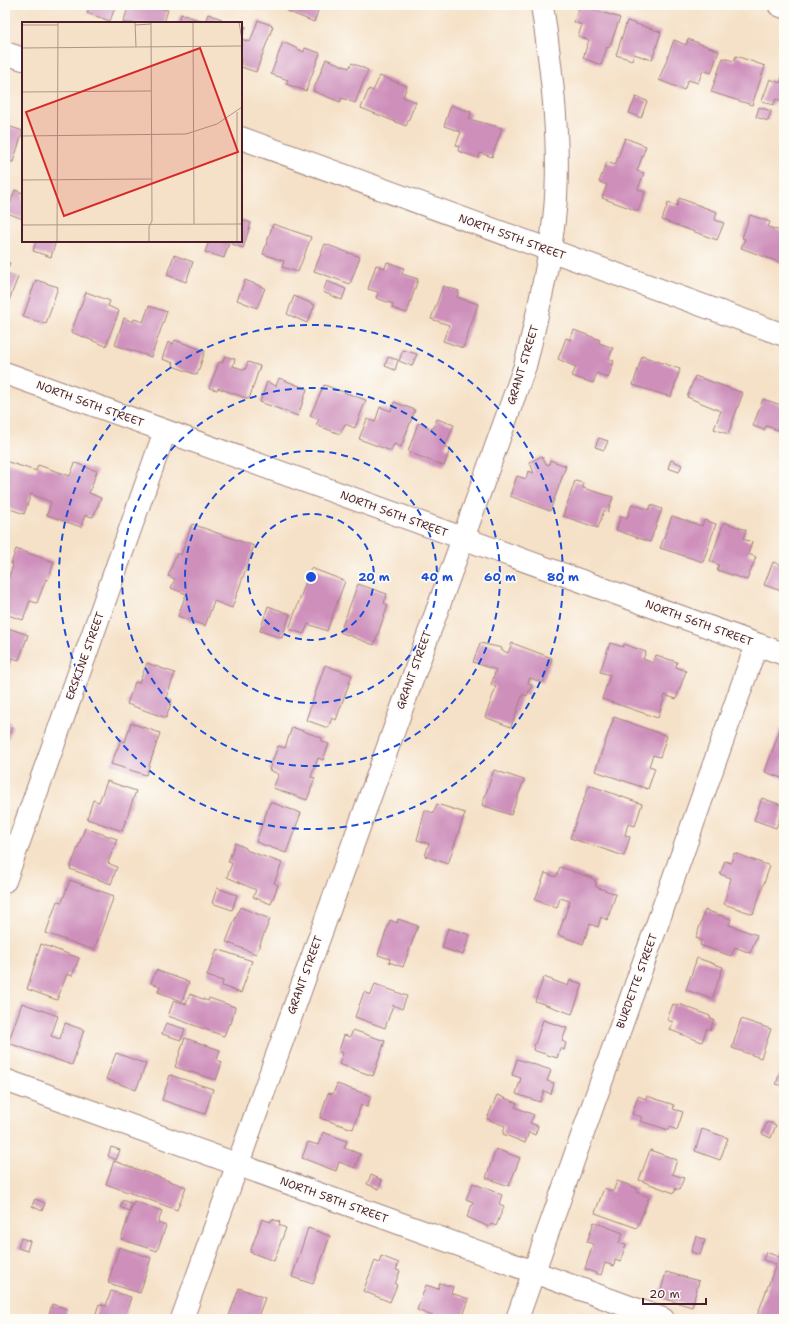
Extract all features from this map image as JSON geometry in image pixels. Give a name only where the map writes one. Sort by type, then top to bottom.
[{"type":"street","name":"GRANT STREET","points":[[182,1319],[525,366],[540,307],[550,250],[554,219],[557,171],[552,69],[542,5]]},
{"type":"street","points":[[779,5],[784,7]]},
{"type":"street","points":[[5,53],[22,59]]},
{"type":"street","name":"NORTH 55TH STREET","points":[[242,138],[784,335]]},
{"type":"street","name":"NORTH 56TH STREET","points":[[5,373],[784,654]]},
{"type":"street","name":"ERSKINE STREET","points":[[5,881],[165,431]]},
{"type":"street","name":"BURDETTE STREET","points":[[517,1319],[751,660],[759,644]]},
{"type":"street","name":"NORTH 58TH STREET","points":[[5,1080],[664,1319]]},
{"type":"building","points":[[90,5],[116,5],[110,21],[87,13]]},
{"type":"building","points":[[129,5],[161,5],[160,8],[168,10],[164,22],[123,22]]},
{"type":"building","points":[[289,5],[320,5],[314,22],[287,11]]},
{"type":"building","points":[[580,5],[620,18],[601,65],[583,58],[589,40],[578,36],[582,25],[574,22]]},
{"type":"building","points":[[181,14],[205,22],[177,22]]},
{"type":"building","points":[[208,14],[222,19],[221,22],[205,22]]},
{"type":"building","points":[[258,20],[273,26],[256,72],[242,67],[242,39],[250,42]]},
{"type":"building","points":[[627,21],[661,32],[652,60],[634,54],[632,60],[616,55]]},
{"type":"building","points":[[242,25],[246,27],[242,37]]},
{"type":"building","points":[[688,39],[719,51],[711,73],[703,70],[698,83],[688,80],[684,90],[659,80],[674,40],[686,45]]},
{"type":"building","points":[[283,42],[304,52],[305,48],[320,53],[306,91],[286,84],[288,80],[271,74]]},
{"type":"building","points":[[736,56],[765,66],[752,105],[711,92],[723,58],[734,61]]},
{"type":"building","points":[[326,59],[349,68],[352,63],[368,70],[355,103],[342,98],[340,102],[313,91]]},
{"type":"building","points":[[380,76],[407,86],[403,97],[416,102],[406,126],[361,108],[369,89],[373,91]]},
{"type":"building","points":[[782,76],[784,77],[784,102],[776,99],[773,105],[762,101],[770,79],[780,83]]},
{"type":"building","points":[[636,97],[647,101],[641,118],[629,113]]},
{"type":"building","points":[[451,105],[471,112],[469,119],[502,128],[492,157],[480,153],[478,158],[458,151],[459,146],[456,145],[461,132],[444,126]]},
{"type":"building","points":[[759,107],[771,111],[768,121],[756,117]]},
{"type":"building","points":[[5,125],[22,131],[22,134],[13,162],[8,161],[5,169]]},
{"type":"building","points":[[625,138],[646,146],[637,171],[644,173],[638,189],[645,192],[638,211],[602,198],[607,185],[599,182],[607,162],[615,165]]},
{"type":"building","points":[[15,190],[22,193],[22,219],[7,213]]},
{"type":"building","points":[[679,198],[717,212],[715,220],[724,223],[717,240],[662,220],[668,203],[677,206]]},
{"type":"building","points":[[750,215],[770,222],[768,227],[784,232],[784,264],[741,248],[745,239],[742,238]]},
{"type":"building","points":[[242,219],[251,223],[243,248],[229,243],[224,258],[205,252],[209,242],[242,242]]},
{"type":"building","points":[[273,224],[311,237],[298,272],[282,267],[284,261],[263,254]]},
{"type":"building","points":[[36,242],[56,242],[51,257],[33,251]]},
{"type":"building","points":[[325,244],[360,257],[350,284],[314,271]]},
{"type":"building","points":[[174,255],[193,262],[186,282],[167,275]]},
{"type":"building","points":[[5,261],[10,263],[6,273],[18,277],[5,311]]},
{"type":"building","points":[[387,262],[404,268],[402,274],[418,279],[407,313],[392,308],[393,304],[376,298],[378,292],[368,289],[376,265],[385,268]]},
{"type":"building","points":[[36,280],[58,287],[46,324],[23,317]]},
{"type":"building","points":[[245,280],[265,288],[257,308],[237,300]]},
{"type":"building","points":[[327,281],[346,289],[342,300],[323,292]]},
{"type":"building","points":[[443,286],[459,291],[457,297],[478,304],[463,348],[443,341],[449,325],[431,319]]},
{"type":"building","points":[[86,292],[110,301],[108,306],[119,311],[106,346],[71,332]]},
{"type":"building","points":[[294,296],[315,305],[307,323],[287,314]]},
{"type":"building","points":[[149,306],[167,312],[151,357],[115,345],[124,318],[133,322],[134,319],[143,322]]},
{"type":"building","points":[[574,330],[600,340],[599,343],[613,348],[609,359],[614,361],[608,378],[597,373],[593,383],[572,376],[576,367],[558,359],[566,338],[570,340]]},
{"type":"building","points":[[175,340],[205,351],[197,375],[173,366],[174,363],[162,359],[168,342],[173,344]]},
{"type":"building","points":[[403,350],[417,354],[412,366],[399,361]]},
{"type":"building","points":[[225,356],[235,359],[233,366],[245,370],[248,362],[260,366],[249,399],[218,388],[217,390],[209,388],[219,362],[222,363]]},
{"type":"building","points":[[642,356],[680,369],[671,397],[633,385]]},
{"type":"building","points":[[388,357],[398,360],[395,370],[385,366]]},
{"type":"building","points":[[695,376],[743,393],[728,434],[714,429],[721,411],[687,397]]},
{"type":"building","points":[[279,378],[307,389],[298,416],[260,402],[267,382],[276,386]]},
{"type":"building","points":[[324,385],[366,400],[355,428],[345,424],[340,434],[316,425],[319,419],[310,416]]},
{"type":"building","points":[[763,399],[784,406],[784,432],[766,426],[764,430],[753,426]]},
{"type":"building","points":[[394,402],[415,410],[401,447],[394,444],[391,451],[359,439],[367,419],[375,422],[380,407],[391,411]]},
{"type":"building","points":[[437,419],[454,425],[445,447],[450,449],[444,466],[408,452],[418,423],[433,429]]},
{"type":"building","points":[[599,438],[608,441],[604,450],[595,447]]},
{"type":"building","points":[[542,456],[545,463],[549,465],[550,460],[566,466],[550,511],[510,496],[517,476],[526,479],[528,471],[534,473],[530,462]]},
{"type":"building","points":[[671,460],[682,465],[679,472],[668,468]]},
{"type":"building","points":[[5,461],[36,471],[38,465],[70,476],[75,463],[97,471],[89,493],[101,498],[93,517],[85,515],[81,527],[47,515],[51,502],[31,494],[24,514],[5,507]]},
{"type":"building","points":[[575,481],[583,483],[583,488],[613,497],[608,512],[604,510],[598,528],[563,516]]},
{"type":"building","points":[[632,504],[649,510],[651,505],[662,509],[650,542],[616,530],[621,516],[627,518]]},
{"type":"building","points":[[672,516],[702,526],[704,520],[716,524],[703,562],[660,548]]},
{"type":"building","points":[[724,522],[746,530],[743,539],[752,542],[748,554],[756,557],[747,580],[717,570],[719,565],[710,561]]},
{"type":"building","points":[[192,524],[254,546],[232,608],[214,601],[205,626],[178,616],[186,594],[171,588],[175,579],[168,576],[177,553],[181,555]]},
{"type":"building","points":[[16,549],[54,562],[48,580],[46,579],[37,603],[30,601],[23,620],[5,614],[5,603],[8,594],[5,593],[5,588],[13,565],[11,564]]},
{"type":"building","points":[[773,562],[784,566],[784,592],[764,585]]},
{"type":"building","points":[[311,568],[345,581],[327,631],[308,624],[304,634],[289,629]]},
{"type":"building","points":[[358,584],[387,594],[384,603],[388,605],[374,645],[340,632]]},
{"type":"building","points":[[268,606],[290,614],[282,638],[260,631]]},
{"type":"building","points":[[5,627],[28,635],[19,660],[12,658],[5,676]]},
{"type":"building","points":[[480,643],[502,648],[501,650],[508,653],[512,643],[552,658],[543,683],[530,678],[528,683],[532,685],[527,696],[523,694],[511,727],[485,717],[496,687],[491,685],[496,670],[473,662]]},
{"type":"building","points":[[610,643],[623,647],[624,644],[646,652],[643,659],[653,663],[656,655],[677,662],[676,667],[686,671],[676,699],[665,695],[658,718],[602,699],[610,675],[600,672]]},
{"type":"building","points":[[147,663],[175,673],[166,698],[172,700],[166,718],[127,704],[135,682],[139,683]]},
{"type":"building","points":[[325,665],[352,675],[336,720],[332,718],[328,728],[306,720]]},
{"type":"building","points":[[614,717],[667,736],[660,757],[653,755],[649,766],[655,768],[648,789],[595,771]]},
{"type":"building","points":[[5,722],[13,725],[5,747]]},
{"type":"building","points":[[131,723],[160,733],[146,775],[111,764],[121,740],[125,742]]},
{"type":"building","points":[[292,727],[322,738],[321,741],[329,744],[323,760],[318,758],[311,777],[315,778],[307,800],[273,788],[279,774],[269,770],[278,746],[285,748]]},
{"type":"building","points":[[780,729],[784,731],[784,779],[765,772]]},
{"type":"building","points":[[494,770],[524,780],[511,815],[482,805]]},
{"type":"building","points":[[107,781],[136,791],[122,831],[87,819],[93,800],[99,802]]},
{"type":"building","points":[[589,785],[642,804],[635,826],[628,824],[625,835],[630,837],[624,856],[570,838]]},
{"type":"building","points":[[762,798],[784,806],[776,828],[754,820]]},
{"type":"building","points":[[270,802],[301,813],[286,853],[256,842]]},
{"type":"building","points":[[437,804],[465,813],[448,864],[425,856],[429,844],[417,840],[425,810],[433,813]]},
{"type":"building","points":[[85,828],[117,839],[108,863],[117,867],[111,884],[70,869]]},
{"type":"building","points":[[235,843],[246,848],[246,850],[282,863],[274,883],[278,885],[271,904],[253,897],[256,890],[227,877],[232,863],[228,862]]},
{"type":"building","points":[[734,853],[770,866],[753,914],[724,904],[731,878],[720,874],[725,861],[731,863]]},
{"type":"building","points":[[560,867],[592,878],[596,882],[596,887],[616,894],[607,920],[601,917],[598,927],[590,924],[583,944],[558,935],[570,901],[560,898],[557,908],[535,900],[545,873],[556,877]]},
{"type":"building","points":[[70,880],[114,896],[94,950],[46,933],[57,901],[62,902]]},
{"type":"building","points":[[217,888],[237,895],[232,910],[212,903]]},
{"type":"building","points":[[240,907],[270,919],[256,954],[226,942]]},
{"type":"building","points":[[705,910],[731,919],[729,925],[757,935],[750,953],[735,947],[731,956],[700,945],[701,940],[696,938]]},
{"type":"building","points":[[398,919],[418,926],[403,967],[389,962],[390,959],[378,955],[390,920],[397,923]]},
{"type":"building","points":[[448,928],[470,935],[463,955],[442,948]]},
{"type":"building","points":[[41,944],[79,958],[72,976],[67,974],[57,1000],[27,989]]},
{"type":"building","points":[[217,949],[252,961],[241,993],[222,986],[223,981],[207,976]]},
{"type":"building","points":[[697,958],[723,967],[712,999],[686,990]]},
{"type":"building","points":[[156,970],[189,982],[182,1001],[158,992],[160,986],[151,983]]},
{"type":"building","points":[[544,977],[568,986],[570,980],[583,984],[572,1014],[535,1001]]},
{"type":"building","points":[[375,984],[407,996],[402,1009],[393,1005],[385,1028],[355,1017],[364,992],[371,995]]},
{"type":"building","points":[[190,994],[208,1001],[209,998],[235,1007],[231,1024],[229,1023],[224,1036],[168,1016],[174,1000],[186,1004]]},
{"type":"building","points":[[22,1003],[58,1016],[51,1036],[60,1039],[65,1023],[84,1030],[72,1065],[8,1043]]},
{"type":"building","points":[[673,1004],[678,1006],[679,1004],[710,1016],[710,1018],[714,1020],[710,1030],[707,1028],[702,1042],[670,1030],[673,1022],[667,1020]]},
{"type":"building","points":[[741,1019],[771,1029],[761,1058],[732,1048]]},
{"type":"building","points":[[543,1020],[567,1028],[562,1041],[566,1043],[564,1050],[560,1048],[557,1058],[533,1050]]},
{"type":"building","points":[[166,1023],[185,1029],[181,1040],[162,1034]]},
{"type":"building","points":[[353,1030],[385,1041],[373,1076],[339,1064],[343,1053],[339,1051],[344,1035],[350,1037]]},
{"type":"building","points":[[185,1038],[220,1050],[217,1060],[222,1062],[216,1080],[175,1067]]},
{"type":"building","points":[[116,1053],[146,1064],[136,1090],[106,1079]]},
{"type":"building","points":[[517,1059],[551,1070],[547,1081],[554,1083],[551,1094],[544,1091],[540,1102],[516,1094],[521,1078],[512,1075]]},
{"type":"building","points":[[784,1061],[784,1086],[776,1084]]},
{"type":"building","points":[[170,1075],[213,1089],[205,1114],[162,1100]]},
{"type":"building","points":[[337,1084],[371,1096],[367,1107],[361,1105],[353,1129],[320,1118],[328,1093],[333,1094]]},
{"type":"building","points":[[497,1095],[517,1103],[515,1107],[534,1115],[530,1123],[538,1126],[535,1135],[529,1132],[525,1143],[503,1134],[505,1126],[487,1119]]},
{"type":"building","points":[[638,1096],[646,1099],[647,1096],[674,1105],[673,1109],[683,1112],[677,1130],[670,1127],[669,1130],[640,1121],[642,1117],[632,1114]]},
{"type":"building","points":[[767,1122],[776,1125],[771,1138],[762,1134]]},
{"type":"building","points":[[702,1129],[728,1138],[720,1160],[695,1151]]},
{"type":"building","points":[[323,1132],[347,1141],[344,1148],[360,1154],[355,1168],[339,1162],[336,1171],[302,1158],[308,1142],[318,1145]]},
{"type":"building","points":[[111,1147],[120,1150],[116,1160],[108,1156]]},
{"type":"building","points":[[496,1149],[520,1158],[509,1186],[486,1178]]},
{"type":"building","points":[[650,1150],[677,1160],[672,1174],[684,1178],[679,1190],[676,1188],[674,1193],[639,1180]]},
{"type":"building","points":[[114,1161],[186,1187],[177,1210],[106,1184]]},
{"type":"building","points":[[371,1175],[382,1180],[379,1189],[367,1184]]},
{"type":"building","points":[[617,1181],[637,1188],[636,1192],[649,1197],[637,1228],[595,1213],[604,1188],[613,1192]]},
{"type":"building","points":[[473,1183],[502,1195],[499,1204],[504,1206],[496,1226],[491,1224],[489,1227],[467,1217],[473,1202],[466,1199]]},
{"type":"building","points":[[35,1199],[45,1203],[42,1211],[32,1206]]},
{"type":"building","points":[[123,1200],[132,1204],[129,1211],[120,1207]]},
{"type":"building","points":[[134,1201],[162,1211],[158,1223],[166,1226],[157,1251],[121,1239]]},
{"type":"building","points":[[262,1219],[271,1222],[272,1219],[280,1222],[279,1225],[286,1228],[274,1261],[250,1252]]},
{"type":"building","points":[[594,1222],[623,1233],[619,1243],[626,1245],[620,1262],[615,1260],[614,1266],[605,1263],[601,1275],[585,1269],[593,1244],[587,1242]]},
{"type":"building","points":[[308,1228],[330,1236],[313,1284],[292,1277]]},
{"type":"building","points":[[696,1236],[705,1240],[700,1255],[691,1252]]},
{"type":"building","points":[[21,1238],[30,1241],[27,1251],[18,1248]]},
{"type":"building","points":[[119,1247],[151,1258],[140,1293],[108,1283]]},
{"type":"building","points":[[766,1252],[779,1257],[781,1252],[784,1253],[784,1319],[766,1319],[757,1316],[776,1264],[763,1260]]},
{"type":"building","points":[[381,1256],[399,1263],[396,1270],[400,1271],[395,1284],[397,1285],[390,1302],[363,1291],[375,1261],[379,1263]]},
{"type":"building","points":[[666,1272],[699,1281],[692,1307],[659,1297]]},
{"type":"building","points":[[440,1283],[453,1287],[451,1293],[469,1299],[462,1319],[440,1319],[417,1310],[426,1285],[438,1289]]},
{"type":"building","points":[[239,1288],[265,1298],[257,1319],[228,1319]]},
{"type":"building","points":[[111,1291],[131,1297],[124,1319],[94,1319],[99,1304],[106,1306]]},
{"type":"building","points":[[52,1304],[67,1309],[64,1319],[49,1315]]}]
